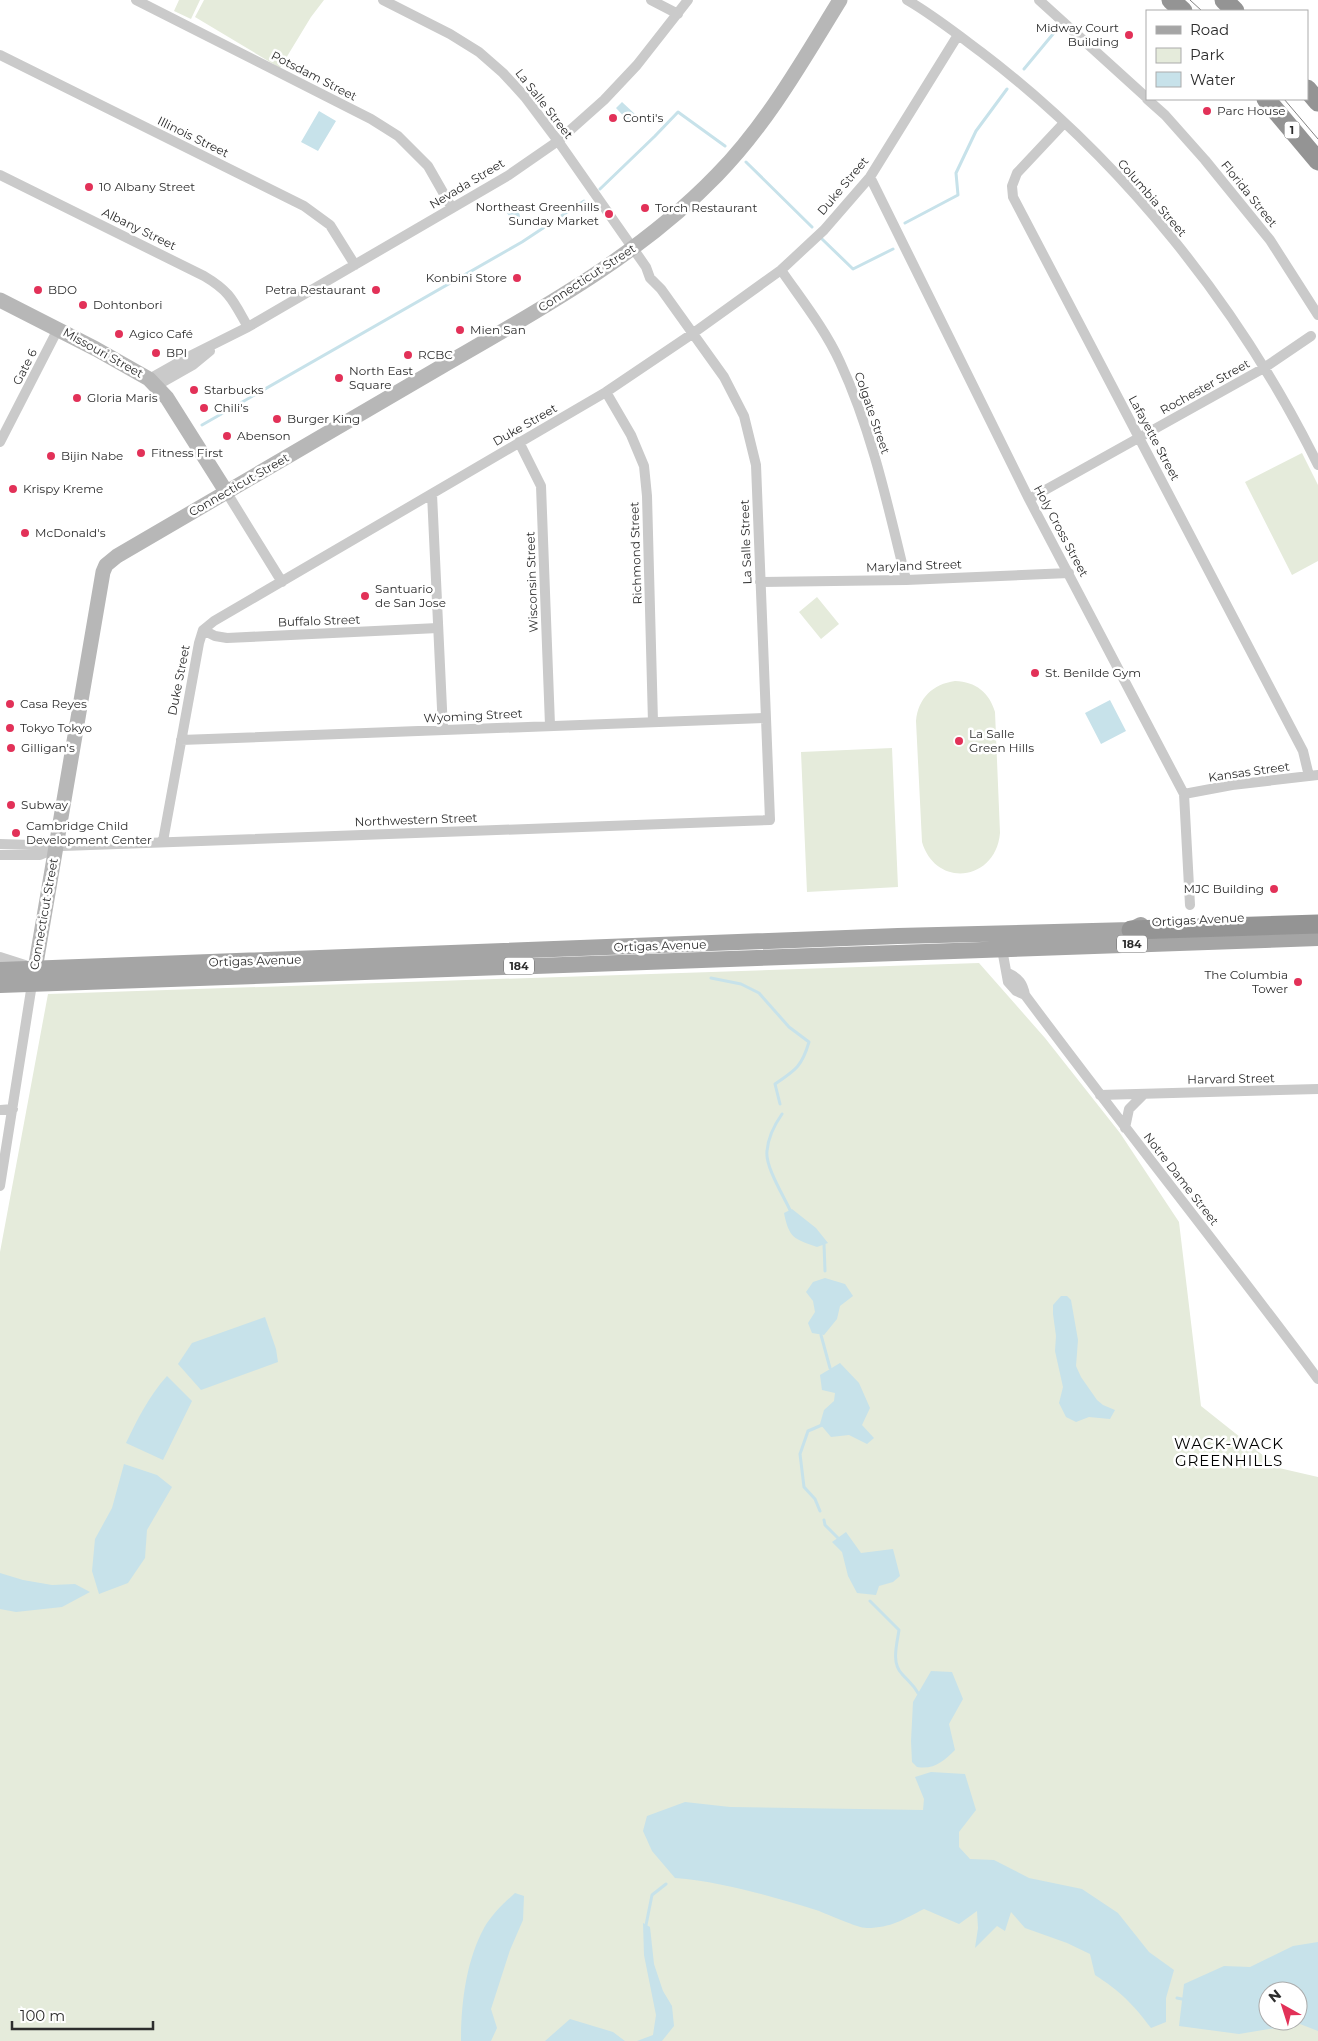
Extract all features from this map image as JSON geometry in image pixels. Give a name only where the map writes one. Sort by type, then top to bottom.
[{"type":"highway","points":[[1171,0],[1182,10]]},
{"type":"highway","points":[[1308,89],[1318,102]]},
{"type":"highway","name":"1","points":[[1267,100],[1318,161]]},
{"type":"highway","points":[[1131,930],[1318,924]]},
{"type":"main road","name":"Ortigas Avenue","points":[[0,985],[34,976],[898,936],[1131,930],[1148,921],[1318,915]]},
{"type":"main road","name":"Ortigas Avenue","points":[[0,970],[34,976],[1002,949],[1318,938]]},
{"type":"street","name":"Potsdam Street","points":[[136,0],[371,119],[398,136],[428,166],[452,208]]},
{"type":"street","name":"La Salle Street","points":[[383,0],[450,34],[479,52],[503,73],[525,97],[633,249],[646,268],[650,278],[661,289],[724,377],[744,416],[756,465],[770,820]]},
{"type":"street","points":[[651,0],[678,14]]},
{"type":"street","name":"Nevada Street","points":[[152,383],[188,357],[248,327],[452,208],[509,174],[558,141],[604,100],[637,65],[688,0]]},
{"type":"street","name":"Connecticut Street","points":[[0,1186],[34,976],[58,847],[103,572],[106,565],[117,556],[556,300],[633,249],[684,208],[736,154],[768,111],[840,0]]},
{"type":"street","name":"Columbia Street","points":[[907,0],[958,34],[1018,80],[1114,171],[1202,277],[1264,368],[1297,422],[1318,466]]},
{"type":"street","name":"Florida Street","points":[[1039,0],[1146,98]]},
{"type":"street","name":"Duke Street","points":[[163,841],[199,643],[203,630],[214,621],[606,392],[692,334],[781,270],[824,230],[870,177],[958,34]]},
{"type":"street","name":"Illinois Street","points":[[0,55],[304,206],[330,226],[354,265]]},
{"type":"street","name":"Florida Street","points":[[1148,100],[1165,115],[1205,160],[1270,240],[1318,315]]},
{"type":"street","name":"Lafayette Street","points":[[1064,123],[1016,173],[1012,186],[1013,197],[1140,437],[1314,775]]},
{"type":"street","name":"Albany Street","points":[[0,175],[222,287],[231,296],[248,327]]},
{"type":"street","name":"Holy Cross Street","points":[[870,177],[1029,499],[1184,794],[1190,905]]},
{"type":"street","name":"Colgate Street","points":[[781,270],[840,360],[857,401],[880,474],[906,580]]},
{"type":"street","name":"Missouri Street","points":[[0,300],[58,329],[152,383],[167,398],[282,582]]},
{"type":"street","name":"Gate 6","points":[[0,442],[4,430],[58,329]]},
{"type":"street","name":"Rochester Street","points":[[1029,499],[1264,368],[1311,336]]},
{"type":"street","name":"Richmond Street","points":[[606,392],[631,435],[644,466],[647,496],[653,722]]},
{"type":"street","name":"Wisconsin Street","points":[[519,442],[541,486],[550,725]]},
{"type":"street","points":[[432,494],[443,730]]},
{"type":"street","name":"Maryland Street","points":[[760,582],[906,580],[1069,573]]},
{"type":"street","name":"Buffalo Street","points":[[203,630],[215,636],[227,638],[438,628]]},
{"type":"street","name":"Wyoming Street","points":[[181,740],[766,718]]},
{"type":"street","name":"Kansas Street","points":[[1184,794],[1232,785],[1314,775]]},
{"type":"street","name":"Northwestern Street","points":[[58,847],[163,841],[770,820]]},
{"type":"street","points":[[0,844],[58,847]]},
{"type":"street","points":[[0,855],[40,855],[58,847]]},
{"type":"street","name":"Notre Dame Street","points":[[1002,949],[1003,964],[1008,973],[1008,982],[1016,991],[1025,995],[1100,1096],[1254,1293],[1318,1379]]},
{"type":"street","points":[[0,957],[34,976]]},
{"type":"street","name":"Harvard Street","points":[[1100,1096],[1318,1089]]},
{"type":"street","points":[[1125,1128],[1129,1108],[1144,1094]]},
{"type":"street","points":[[0,1110],[13,1109]]},
{"type":"green space","points":[[179,0],[200,0],[191,19],[174,11]]},
{"type":"green space","points":[[204,0],[324,0],[311,17],[280,68],[195,17]]},
{"type":"green space","points":[[1302,453],[1318,485],[1318,561],[1292,575],[1245,482]]},
{"type":"green space","points":[[817,597],[839,624],[821,639],[799,612]]},
{"type":"green space","points":[[955,681],[969,683],[981,689],[989,699],[995,712],[1000,833],[996,849],[988,861],[977,869],[965,873],[952,872],[940,867],[929,857],[922,842],[917,713],[923,699],[928,694],[940,685]]},
{"type":"green space","points":[[892,748],[898,887],[807,892],[801,752]]},
{"type":"green space","points":[[979,963],[1045,1038],[1120,1133],[1179,1222],[1201,1406],[1279,1468],[1318,1477],[1318,2041],[0,2041],[0,1252],[48,994]]},
{"type":"water","points":[[622,102],[636,115],[629,122],[616,108]]},
{"type":"water","points":[[319,111],[336,121],[318,151],[301,142]]},
{"type":"water","points":[[509,203],[514,205],[519,211],[520,219],[517,221],[509,216],[504,208]]},
{"type":"water","points":[[1110,700],[1126,731],[1101,744],[1085,713]]},
{"type":"water","points":[[792,1209],[816,1228],[828,1243],[817,1247],[803,1242],[794,1236],[788,1228],[784,1213]]},
{"type":"water","points":[[825,1278],[845,1284],[853,1296],[840,1306],[837,1319],[824,1335],[812,1333],[808,1323],[815,1312],[813,1301],[806,1292],[813,1282]]},
{"type":"water","points":[[1061,1296],[1067,1296],[1071,1300],[1078,1340],[1076,1366],[1081,1377],[1097,1400],[1115,1410],[1110,1419],[1089,1417],[1076,1422],[1066,1417],[1059,1403],[1063,1387],[1055,1351],[1056,1336],[1053,1305]]},
{"type":"water","points":[[265,1317],[276,1349],[278,1362],[201,1390],[178,1364],[192,1343]]},
{"type":"water","points":[[840,1363],[859,1383],[870,1408],[862,1425],[874,1438],[867,1444],[849,1435],[831,1437],[820,1424],[824,1410],[834,1401],[835,1393],[822,1390],[820,1375]]},
{"type":"water","points":[[167,1376],[192,1401],[163,1460],[126,1443],[149,1399]]},
{"type":"water","points":[[124,1464],[157,1475],[172,1487],[147,1530],[145,1558],[128,1583],[99,1594],[92,1571],[95,1539],[112,1508]]},
{"type":"water","points":[[846,1532],[861,1553],[893,1549],[900,1576],[893,1582],[879,1586],[876,1595],[857,1593],[848,1576],[842,1552],[832,1542]]},
{"type":"water","points":[[0,1573],[23,1580],[52,1585],[75,1584],[90,1592],[62,1607],[16,1612],[0,1609]]},
{"type":"water","points":[[931,1671],[952,1672],[963,1699],[949,1724],[955,1750],[943,1761],[934,1766],[923,1768],[917,1767],[912,1762],[913,1702]]},
{"type":"water","points":[[931,1772],[965,1774],[976,1810],[959,1832],[959,1847],[970,1859],[994,1860],[1029,1878],[1082,1889],[1118,1913],[1149,1952],[1174,1970],[1166,1998],[1166,2022],[1151,2028],[1126,1998],[1095,1975],[1090,1954],[1067,1943],[1025,1928],[1011,1912],[1005,1931],[997,1926],[975,1948],[978,1928],[977,1911],[959,1924],[924,1909],[890,1925],[876,1928],[862,1927],[816,1910],[764,1895],[729,1886],[675,1878],[652,1851],[643,1831],[647,1816],[685,1802],[730,1807],[923,1810],[924,1799],[915,1777]]},
{"type":"water","points":[[515,1893],[524,1896],[523,1920],[510,1950],[491,2009],[497,2028],[491,2041],[461,2041],[466,1983],[473,1954],[487,1923],[498,1909]]},
{"type":"water","points":[[643,1923],[650,1927],[654,1964],[663,1991],[672,2006],[674,2026],[662,2041],[637,2041],[653,2035],[656,2015],[644,1955]]},
{"type":"water","points":[[1318,1942],[1318,2031],[1308,2027],[1308,1981],[1258,1981],[1258,2031],[1239,2034],[1179,2026],[1184,1984],[1224,1966],[1250,1967],[1293,1946]]},
{"type":"water","points":[[570,2019],[613,2032],[625,2041],[545,2041]]},
{"type":"waterway","points":[[1024,69],[1058,28]]},
{"type":"waterway","points":[[905,223],[958,195],[956,173],[976,131],[1007,89]]},
{"type":"waterway","points":[[600,189],[678,112],[725,146]]},
{"type":"waterway","points":[[746,162],[812,227]]},
{"type":"waterway","points":[[202,425],[522,242],[584,201]]},
{"type":"waterway","points":[[822,239],[853,269],[893,249]]},
{"type":"waterway","points":[[711,978],[741,984],[759,993],[789,1027],[809,1042],[804,1057],[797,1067],[775,1084],[780,1104]]},
{"type":"waterway","points":[[782,1114],[770,1136],[767,1157],[779,1189],[790,1210]]},
{"type":"waterway","points":[[824,1244],[825,1271]]},
{"type":"waterway","points":[[821,1335],[830,1368]]},
{"type":"waterway","points":[[820,1511],[815,1499],[804,1487],[800,1454],[808,1431],[822,1425]]},
{"type":"waterway","points":[[824,1520],[825,1525],[838,1538]]},
{"type":"waterway","points":[[870,1601],[899,1630],[896,1653],[897,1664],[899,1670],[918,1693]]},
{"type":"waterway","points":[[646,1925],[652,1895],[666,1884]]},
{"type":"waterway","points":[[1177,1998],[1182,1999]]},
{"type":"tram line","points":[[1190,0],[1201,10]]},
{"type":"tram line","points":[[1285,100],[1318,139]]},
{"type":"place","name":"Midway Court Building","points":[[1129,35]]},
{"type":"place","name":"Parc House","points":[[1207,111]]},
{"type":"place","name":"Conti's","points":[[613,118]]},
{"type":"place","name":"10 Albany Street","points":[[89,187]]},
{"type":"place","name":"Torch Restaurant","points":[[645,208]]},
{"type":"place","name":"Northeast Greenhills Sunday Market","points":[[609,214]]},
{"type":"place","name":"Konbini Store","points":[[517,278]]},
{"type":"place","name":"BDO","points":[[38,290]]},
{"type":"place","name":"Petra Restaurant","points":[[376,290]]},
{"type":"place","name":"Dohtonbori","points":[[83,305]]},
{"type":"place","name":"Mien San","points":[[460,330]]},
{"type":"place","name":"Agico Café","points":[[119,334]]},
{"type":"place","name":"BPI","points":[[156,353]]},
{"type":"place","name":"RCBC","points":[[408,355]]},
{"type":"place","name":"North East Square","points":[[339,378]]},
{"type":"place","name":"Starbucks","points":[[194,390]]},
{"type":"place","name":"Gloria Maris","points":[[77,398]]},
{"type":"place","name":"Chili's","points":[[204,408]]},
{"type":"place","name":"Burger King","points":[[277,419]]},
{"type":"place","name":"Abenson","points":[[227,436]]},
{"type":"place","name":"Fitness First","points":[[141,453]]},
{"type":"place","name":"Bijin Nabe","points":[[51,456]]},
{"type":"place","name":"Krispy Kreme","points":[[13,489]]},
{"type":"place","name":"McDonald's","points":[[25,533]]},
{"type":"place","name":"Santuario de San Jose","points":[[365,596]]},
{"type":"place","name":"St. Benilde Gym","points":[[1035,673]]},
{"type":"place","name":"Casa Reyes","points":[[10,704]]},
{"type":"place","name":"Tokyo Tokyo","points":[[10,728]]},
{"type":"place","name":"La Salle Green Hills","points":[[959,741]]},
{"type":"place","name":"Gilligan's","points":[[11,748]]},
{"type":"place","name":"Subway","points":[[11,805]]},
{"type":"place","name":"Cambridge Child Development Center","points":[[16,833]]},
{"type":"place","name":"MJC Building","points":[[1274,889]]},
{"type":"place","name":"The Columbia Tower","points":[[1298,982]]},
{"type":"district","name":"WACK-WACK GREENHILLS","points":[[1229,1452]]}]
